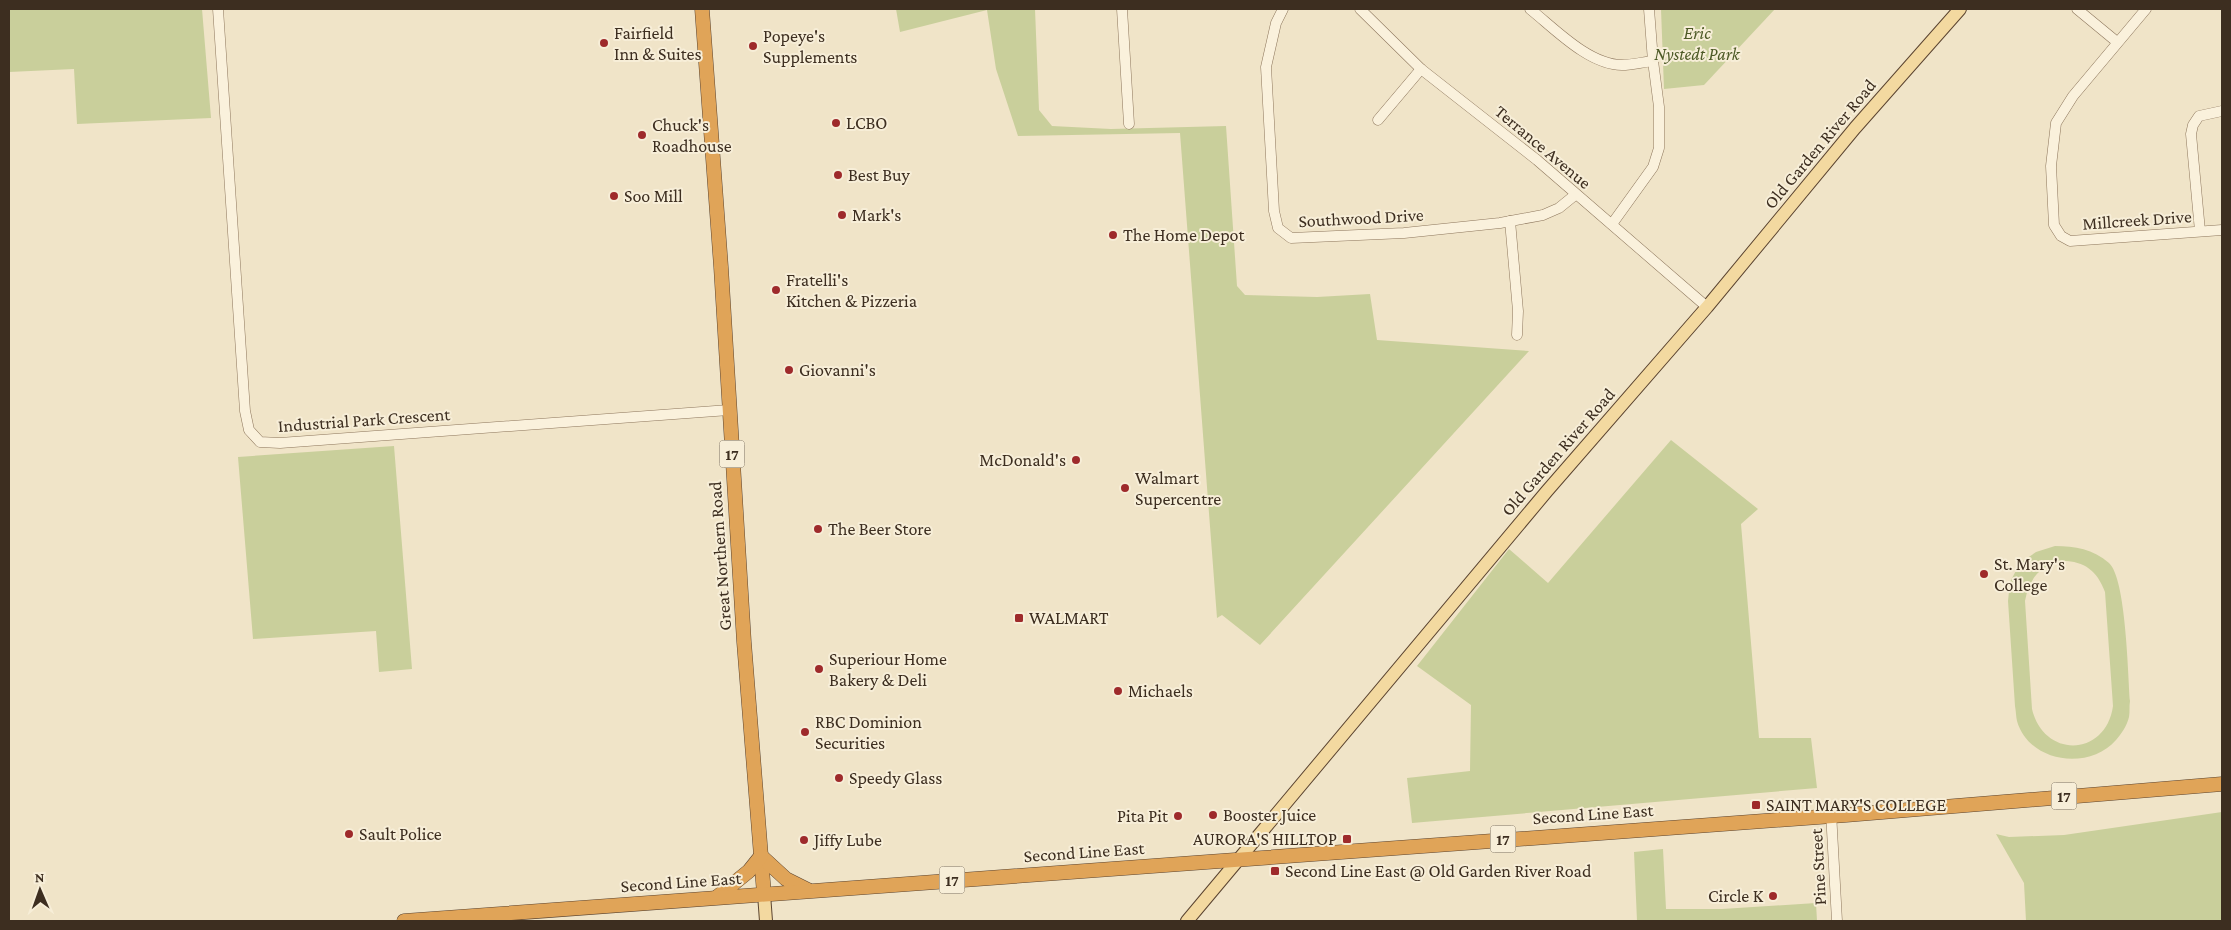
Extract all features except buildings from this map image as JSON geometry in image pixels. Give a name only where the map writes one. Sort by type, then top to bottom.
[{"type":"highway","name":"Great Northern Road","points":[[702,9],[764,894]]},
{"type":"highway","name":"Second Line East","points":[[404,921],[2222,784]]},
{"type":"highway","points":[[717,898],[749,871],[761,856],[786,879],[810,891]]},
{"type":"main road","name":"Old Garden River Road","points":[[1187,921],[1547,491],[1707,307],[1855,128],[1960,9]]},
{"type":"main road","name":"Great Northern Road","points":[[764,894],[766,921]]},
{"type":"street","name":"Industrial Park Crescent","points":[[218,9],[245,411],[249,430],[260,442],[280,443],[729,410]]},
{"type":"street","points":[[1122,9],[1129,124]]},
{"type":"street","name":"Southwood Drive","points":[[1283,9],[1276,22],[1266,67],[1274,211],[1278,228],[1290,238],[1404,233],[1510,221],[1543,215],[1559,208],[1575,195]]},
{"type":"street","name":"Terrance Avenue","points":[[1360,9],[1421,69],[1537,160],[1575,195],[1612,224],[1707,307]]},
{"type":"street","points":[[1530,9],[1585,53],[1605,63],[1622,65],[1653,60]]},
{"type":"street","points":[[1612,224],[1653,166],[1659,148],[1659,107],[1649,9]]},
{"type":"street","points":[[2077,9],[2117,42]]},
{"type":"street","name":"Millcreek Drive","points":[[2146,9],[2074,96],[2056,123],[2051,166],[2054,225],[2061,236],[2070,241],[2222,230]]},
{"type":"street","points":[[1378,120],[1421,69]]},
{"type":"street","points":[[2200,231],[2192,134],[2193,125],[2200,116],[2222,111]]},
{"type":"street","points":[[1510,221],[1518,311],[1517,335]]},
{"type":"street","name":"Pine Street","points":[[1832,814],[1837,921]]},
{"type":"green space","points":[[9,9],[202,9],[211,118],[77,124],[74,69],[9,72]]},
{"type":"green space","points":[[896,9],[1035,9],[1039,110],[1052,126],[1111,129],[1226,126],[1237,286],[1245,295],[1317,297],[1370,294],[1377,340],[1529,351],[1260,645],[1222,615],[1217,618],[1180,133],[1018,136],[996,69],[987,10],[900,32]]},
{"type":"green space","name":"Eric Nystedt Park","points":[[1661,9],[1775,9],[1704,85],[1664,89]]},
{"type":"green space","points":[[1671,440],[1758,509],[1741,524],[1759,738],[1811,738],[1817,788],[1412,823],[1407,778],[1470,771],[1471,705],[1417,666],[1509,549],[1548,583]]},
{"type":"green space","points":[[394,446],[412,669],[379,672],[376,631],[253,639],[238,457]]},
{"type":"green space","points":[[2055,546],[2090,551],[2109,563],[2115,572],[2123,606],[2130,701],[2129,717],[2116,740],[2104,750],[2091,756],[2076,759],[2046,754],[2034,746],[2024,735],[2017,721],[2008,601],[2010,582],[2020,563],[2036,552]],"holes":[[[2060,561],[2076,562],[2093,572],[2102,584],[2105,592],[2113,706],[2108,723],[2099,735],[2087,743],[2074,745],[2061,743],[2049,737],[2039,725],[2032,709],[2025,601],[2032,580],[2041,570]]]},
{"type":"green space","points":[[2222,812],[2222,921],[2026,921],[2024,883],[1996,834],[2009,837],[2064,835]]},
{"type":"green space","points":[[1663,849],[1666,909],[1722,909],[1816,903],[1817,921],[1637,921],[1634,852]]},
{"type":"place","name":"Fairfield Inn & Suites","points":[[604,43]]},
{"type":"place","name":"Popeye's Supplements","points":[[753,46]]},
{"type":"place","name":"LCBO","points":[[836,123]]},
{"type":"place","name":"Chuck's Roadhouse","points":[[642,135]]},
{"type":"place","name":"Best Buy","points":[[838,175]]},
{"type":"place","name":"Soo Mill","points":[[614,196]]},
{"type":"place","name":"Mark's","points":[[842,215]]},
{"type":"place","name":"The Home Depot","points":[[1113,235]]},
{"type":"place","name":"Fratelli's Kitchen & Pizzeria","points":[[776,290]]},
{"type":"place","name":"Giovanni's","points":[[789,370]]},
{"type":"place","name":"McDonald's","points":[[1076,460]]},
{"type":"place","name":"Walmart Supercentre","points":[[1125,488]]},
{"type":"place","name":"The Beer Store","points":[[818,529]]},
{"type":"place","name":"St. Mary's College","points":[[1984,574]]},
{"type":"place","name":"WALMART","points":[[1019,618]]},
{"type":"place","name":"Superiour Home Bakery & Deli","points":[[819,669]]},
{"type":"place","name":"Michaels","points":[[1118,691]]},
{"type":"place","name":"RBC Dominion Securities","points":[[805,732]]},
{"type":"place","name":"Speedy Glass","points":[[839,778]]},
{"type":"place","name":"SAINT MARY'S COLLEGE","points":[[1756,805]]},
{"type":"place","name":"Booster Juice","points":[[1213,815]]},
{"type":"place","name":"Pita Pit","points":[[1178,816]]},
{"type":"place","name":"Sault Police","points":[[349,834]]},
{"type":"place","name":"AURORA'S HILLTOP","points":[[1347,839]]},
{"type":"place","name":"Jiffy Lube","points":[[804,840]]},
{"type":"place","name":"Second Line East @ Old Garden River Road","points":[[1275,871]]},
{"type":"place","name":"Circle K","points":[[1773,896]]}]
